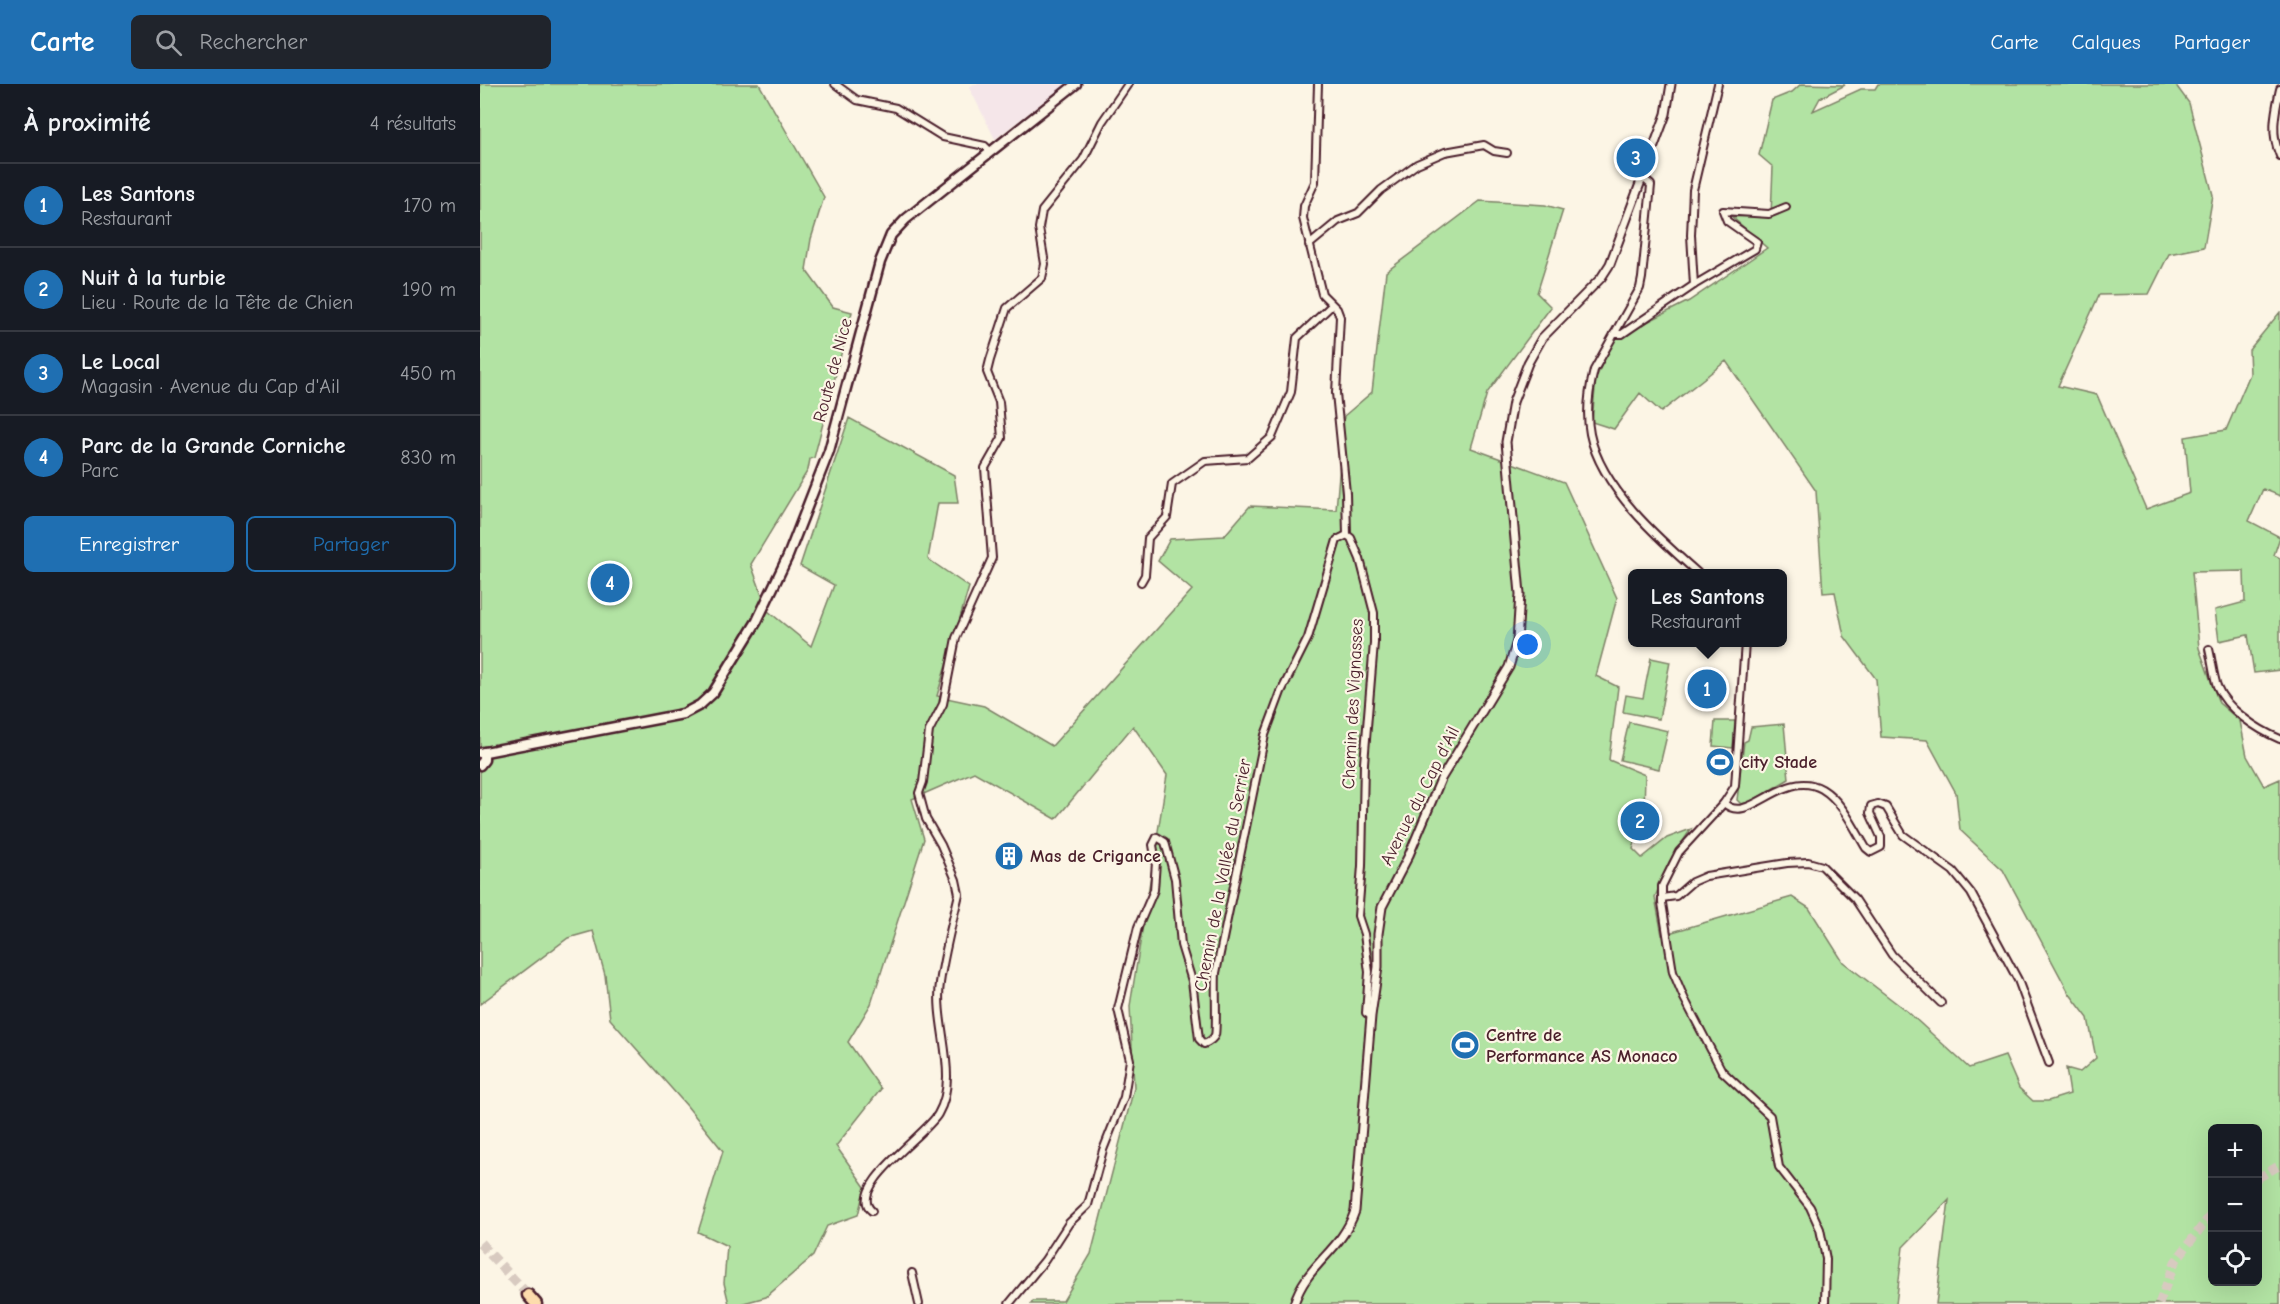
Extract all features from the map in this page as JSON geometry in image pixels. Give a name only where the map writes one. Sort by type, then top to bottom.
[{"type":"highway","points":[[526,1299],[536,1304]]},
{"type":"main road","name":"Route de Nice","points":[[482,753],[683,714],[700,705],[713,693],[757,621],[788,556],[829,451],[876,273],[891,235],[906,219],[1076,84]]},
{"type":"main road","points":[[480,765],[484,760],[482,753]]},
{"type":"street","points":[[836,84],[857,100],[896,108],[943,137],[985,146],[991,152]]},
{"type":"street","points":[[872,1211],[867,1207],[866,1198],[875,1178],[884,1165],[895,1159],[929,1127],[945,1099],[946,1066],[941,1031],[940,984],[959,894],[956,880],[919,800],[929,731],[943,704],[956,638],[992,558],[985,468],[1002,438],[999,402],[987,372],[1007,308],[1042,278],[1045,264],[1039,228],[1042,211],[1083,160],[1102,122],[1128,84]]},
{"type":"street","name":"Chemin des Vignasses","points":[[1318,84],[1315,182],[1303,213],[1322,294],[1340,317],[1342,330],[1336,393],[1346,493],[1347,535],[1351,538],[1360,559],[1374,613],[1374,643],[1364,763],[1362,866],[1358,916],[1364,934],[1369,972],[1365,1005],[1366,1012],[1371,1016]]},
{"type":"street","name":"Avenue du Cap d'Ail","points":[[1294,1304],[1299,1288],[1310,1273],[1343,1238],[1354,1211],[1382,907],[1409,855],[1442,779],[1509,667],[1517,641],[1520,594],[1506,442],[1508,422],[1518,386],[1542,338],[1606,272],[1666,114],[1671,84]]},
{"type":"street","points":[[1694,285],[1691,235],[1693,190],[1718,84]]},
{"type":"street","points":[[2280,89],[2273,133],[2280,156]]},
{"type":"street","points":[[1309,245],[1338,221],[1358,213],[1388,185],[1429,158],[1449,151],[1484,145],[1494,151],[1507,153]]},
{"type":"street","points":[[1643,178],[1651,185],[1640,288],[1594,370],[1589,414],[1591,437],[1598,455],[1629,505],[1650,531],[1694,569]]},
{"type":"street","points":[[1614,334],[1622,334],[1694,285],[1758,246],[1757,242],[1727,221],[1723,212],[1726,210],[1769,214],[1786,207]]},
{"type":"street","points":[[1141,582],[1145,575],[1148,538],[1167,518],[1172,484],[1205,461],[1241,461],[1267,444],[1276,431],[1291,392],[1297,338],[1332,305]]},
{"type":"street","name":"Chemin de la Vallée du Serrier","points":[[1009,1304],[1045,1260],[1069,1223],[1088,1205],[1102,1150],[1124,1097],[1130,1060],[1118,1009],[1138,927],[1154,890],[1156,862],[1154,845],[1157,837],[1165,842],[1175,879],[1181,945],[1192,981],[1199,1039],[1204,1044],[1211,1041],[1216,1034],[1214,1003],[1216,973],[1265,735],[1281,692],[1308,638],[1337,540],[1347,535]]},
{"type":"street","points":[[1745,647],[1735,786],[1724,803],[1679,852],[1668,871],[1662,898],[1673,972],[1684,998],[1722,1071],[1770,1116],[1779,1167],[1810,1207],[1817,1223],[1826,1259],[1825,1304]]},
{"type":"street","points":[[2209,649],[2217,686],[2225,699],[2265,732],[2280,739]]},
{"type":"street","points":[[1724,803],[1729,808],[1740,810],[1786,786],[1812,785],[1823,790],[1837,803],[1866,848],[1871,852],[1881,847],[1881,837],[1870,813],[1871,806],[1878,804],[1886,807],[1903,835],[1947,866],[1971,893],[2018,980],[2049,1063]]},
{"type":"street","points":[[1662,898],[1676,896],[1692,882],[1706,876],[1787,863],[1808,862],[1822,866],[1855,899],[1892,955],[1941,1003]]},
{"type":"street","points":[[1364,934],[1378,934]]},
{"type":"street","points":[[912,1273],[919,1304]]},
{"type":"shaded area","points":[[974,84],[1066,84],[995,139],[969,87]]},
{"type":"green space","points":[[480,84],[759,84],[824,197],[811,239],[806,270],[833,307],[852,312],[814,458],[810,459],[808,470],[751,564],[768,611],[811,646],[834,585],[800,566],[849,418],[954,475],[958,503],[938,503],[928,559],[969,587],[937,696],[984,706],[1052,746],[1192,590],[1158,561],[1170,539],[1224,536],[1250,506],[1336,510],[1344,416],[1372,392],[1386,272],[1480,201],[1545,205],[1563,210],[1537,293],[1551,307],[1487,393],[1471,448],[1564,482],[1617,598],[1596,676],[1618,687],[1609,760],[1645,775],[1644,809],[1633,849],[1642,858],[1667,838],[1691,829],[1669,862],[1655,897],[1662,935],[1792,897],[1809,908],[1843,962],[1908,1012],[1969,1068],[2005,1056],[2019,1088],[2033,1101],[2048,1101],[2070,1094],[2066,1068],[2080,1072],[2096,1058],[2088,1018],[2069,993],[2003,870],[1960,830],[1956,793],[1927,740],[1881,737],[1876,679],[1844,636],[1835,592],[1823,593],[1816,491],[1726,361],[1661,412],[1640,393],[1614,429],[1592,422],[1596,378],[1613,339],[1689,301],[1767,248],[1732,217],[1771,215],[1773,167],[1759,155],[1772,100],[1792,92],[1801,84],[1845,85],[1820,98],[1813,111],[1861,89],[1875,89],[1878,84],[2175,84],[2189,103],[2213,195],[2204,247],[2169,254],[2149,294],[2099,295],[2058,386],[2097,395],[2146,509],[2190,493],[2185,437],[2226,430],[2250,374],[2249,350],[2280,312],[2280,496],[2263,489],[2249,521],[2280,537],[2274,555],[2280,558],[2280,670],[2254,673],[2248,635],[2219,641],[2215,610],[2245,602],[2244,571],[2192,572],[2199,648],[2219,703],[2240,721],[2247,756],[2264,786],[2280,779],[2280,1304],[1936,1304],[1949,1200],[1903,1247],[1896,1304],[1031,1304],[1033,1301],[1063,1301],[1091,1254],[1134,1088],[1130,1006],[1167,775],[1133,726],[1056,819],[974,772],[912,799],[924,839],[871,1004],[848,1042],[881,1089],[836,1146],[865,1187],[858,1215],[827,1226],[813,1256],[766,1297],[740,1304],[729,1304],[724,1283],[727,1246],[698,1232],[723,1151],[687,1106],[610,1019],[605,975],[593,931],[568,938],[480,1004]]},
{"type":"green space","points":[[1651,658],[1670,662],[1659,719],[1623,712],[1626,695],[1643,698]]},
{"type":"green space","points":[[1715,721],[1735,721],[1733,748],[1713,746]]},
{"type":"green space","points":[[1629,722],[1668,731],[1659,769],[1620,760]]},
{"type":"green space","points":[[1784,724],[1789,779],[1750,802],[1741,804],[1737,800],[1744,742],[1748,740],[1751,727]]},
{"type":"tunnel","points":[[2262,1176],[2280,1165]]},
{"type":"tunnel","points":[[2159,1304],[2175,1262],[2208,1218]]},
{"type":"tunnel","points":[[480,1243],[528,1295]]},
{"type":"place","name":"Le Local","points":[[1636,158]]},
{"type":"place","name":"Parc de la Grande Corniche","points":[[610,583]]},
{"type":"place","name":"Les Santons","points":[[1707,689]]},
{"type":"place","name":"city Stade","points":[[1720,762]]},
{"type":"place","name":"Nuit à la turbie","points":[[1640,821]]},
{"type":"place","name":"Mas de Crigance","points":[[1009,856]]},
{"type":"place","name":"Centre de Performance AS Monaco","points":[[1465,1045]]}]
